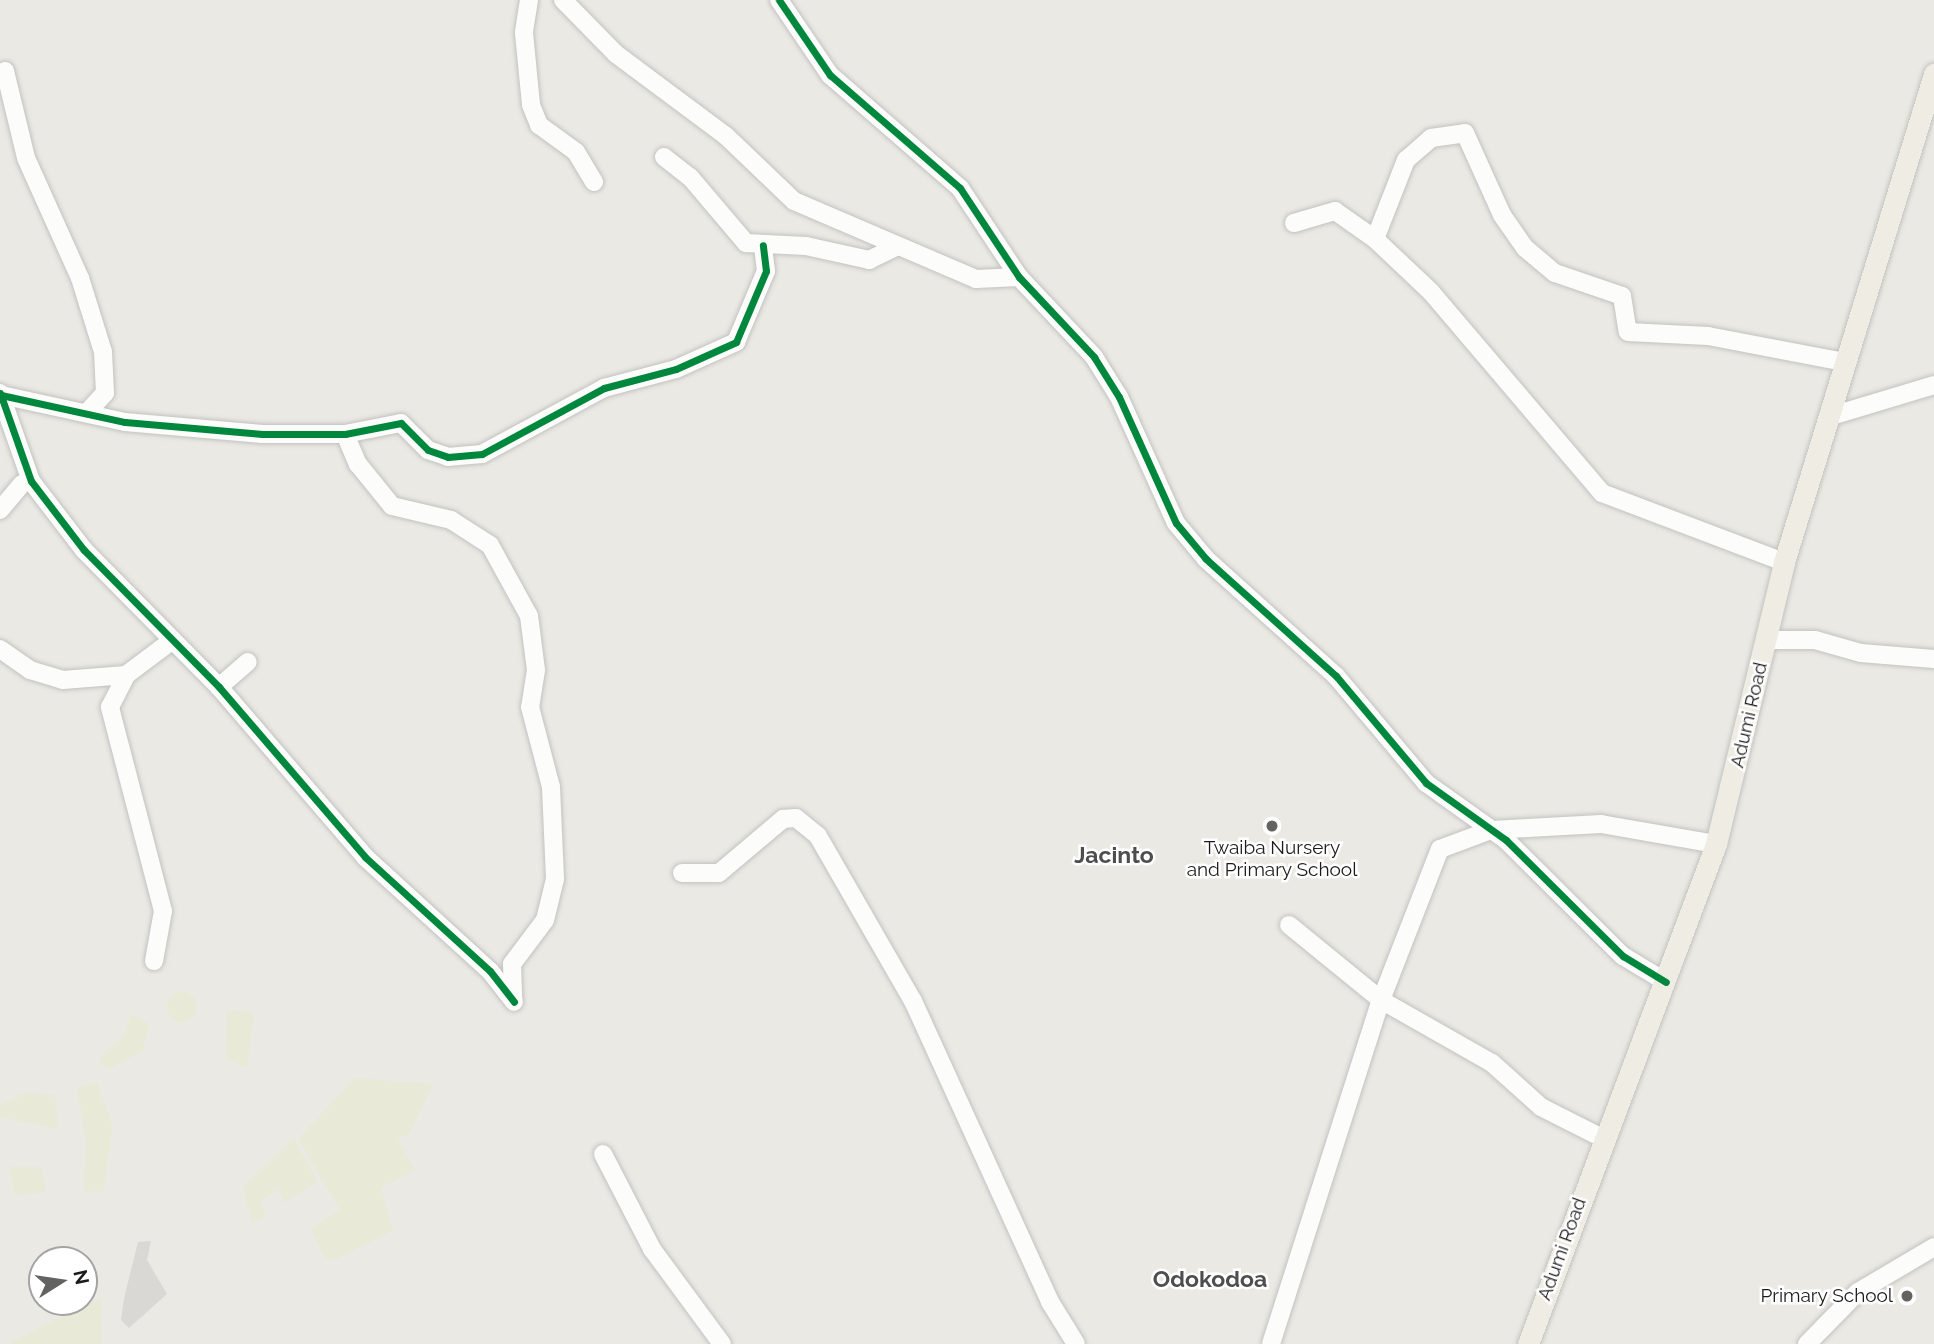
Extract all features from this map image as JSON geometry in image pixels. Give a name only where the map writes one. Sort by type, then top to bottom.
[{"type":"main road","name":"Adumi Road","points":[[1528,1344],[1602,1138],[1666,982],[1716,844],[1784,562],[1934,74]]},
{"type":"street","points":[[529,0],[524,33],[531,105],[539,125],[576,152],[594,183]]},
{"type":"street","points":[[563,0],[617,54],[726,136],[775,187],[896,247],[976,278],[1019,277]]},
{"type":"street","points":[[779,0],[830,75],[960,188],[1019,277],[1110,377],[1175,523],[1206,559],[1336,676],[1426,783],[1491,830],[1623,956],[1666,982]]},
{"type":"street","points":[[5,71],[26,158],[80,278],[103,352],[105,393],[87,412]]},
{"type":"street","points":[[1375,239],[1406,160],[1418,146],[1465,133],[1502,215],[1525,248],[1555,273],[1622,296],[1628,331],[1708,336],[1844,362]]},
{"type":"street","points":[[664,157],[709,197],[736,237],[763,246],[806,246],[869,260],[896,247]]},
{"type":"street","points":[[1294,223],[1335,211],[1375,239],[1437,299],[1592,486],[1705,537],[1784,562]]},
{"type":"street","points":[[345,435],[358,464],[392,506],[451,520],[490,545],[529,616],[536,670],[530,706],[551,787],[555,879],[545,920],[512,964],[514,1002],[490,971],[330,820],[219,687],[170,642],[26,482],[1,394],[87,412],[262,434],[345,435],[401,422],[428,450],[448,457],[502,449],[604,388],[676,369],[736,342],[766,271],[763,246]]},
{"type":"street","points":[[1828,417],[1934,385]]},
{"type":"street","points":[[0,485],[26,482]]},
{"type":"street","points":[[0,510],[26,482]]},
{"type":"street","points":[[1766,640],[1815,640],[1861,653],[1934,659]]},
{"type":"street","points":[[155,961],[163,911],[112,725],[114,689],[126,675],[170,642]]},
{"type":"street","points":[[0,649],[30,670],[63,680],[126,675]]},
{"type":"street","points":[[219,687],[248,662]]},
{"type":"street","points":[[682,873],[719,873],[783,819],[796,818],[818,836],[914,1001],[1050,1302],[1076,1344]]},
{"type":"street","points":[[1271,1344],[1381,999],[1440,849],[1491,830],[1633,826],[1716,844]]},
{"type":"street","points":[[1289,926],[1381,999],[1492,1063],[1542,1107],[1602,1138]]},
{"type":"street","points":[[603,1154],[652,1249],[722,1344]]},
{"type":"street","points":[[1807,1344],[1858,1292],[1934,1247]]},
{"type":"shaded area","points":[[151,1241],[147,1260],[167,1294],[129,1328],[121,1320],[138,1242]]},
{"type":"green space","points":[[182,992],[188,993],[196,1001],[196,1013],[188,1021],[182,1022],[176,1021],[168,1013],[167,1007],[168,1001],[176,993]]},
{"type":"green space","points":[[227,1010],[254,1012],[247,1068],[226,1059]]},
{"type":"green space","points":[[131,1014],[149,1024],[143,1051],[109,1069],[98,1061],[124,1036]]},
{"type":"green space","points":[[355,1078],[433,1084],[408,1136],[397,1137],[415,1170],[381,1188],[393,1231],[334,1260],[324,1257],[311,1228],[340,1210],[298,1139]]},
{"type":"green space","points":[[97,1082],[113,1126],[103,1192],[84,1191],[86,1141],[77,1087]]},
{"type":"green space","points":[[28,1092],[55,1095],[58,1129],[0,1117],[0,1105]]},
{"type":"green space","points":[[294,1139],[318,1182],[284,1202],[278,1188],[261,1201],[266,1216],[252,1224],[243,1187]]},
{"type":"green space","points":[[9,1167],[41,1167],[46,1192],[15,1196]]},
{"type":"green space","points":[[102,1298],[101,1344],[8,1344],[62,1316],[98,1316],[98,1300]]},
{"type":"cycle path","points":[[779,0],[830,75],[960,188],[1019,277],[1094,357],[1119,397],[1176,523],[1206,559],[1336,676],[1426,783],[1506,840],[1623,956],[1666,982]]},
{"type":"cycle path","points":[[1,395],[125,422],[262,434],[345,434],[401,423],[428,450],[448,457],[482,454],[604,388],[676,369],[736,342],[766,271],[763,245]]},
{"type":"cycle path","points":[[0,393],[31,481],[84,550],[219,687],[365,857],[490,971],[514,1002]]},
{"type":"place","name":"Twaiba Nursery and Primary School","points":[[1272,826]]},
{"type":"place","name":"Primary School","points":[[1907,1296]]},
{"type":"district","name":"Jacinto","points":[[1114,855]]},
{"type":"district","name":"Odokodoa","points":[[1210,1279]]}]
